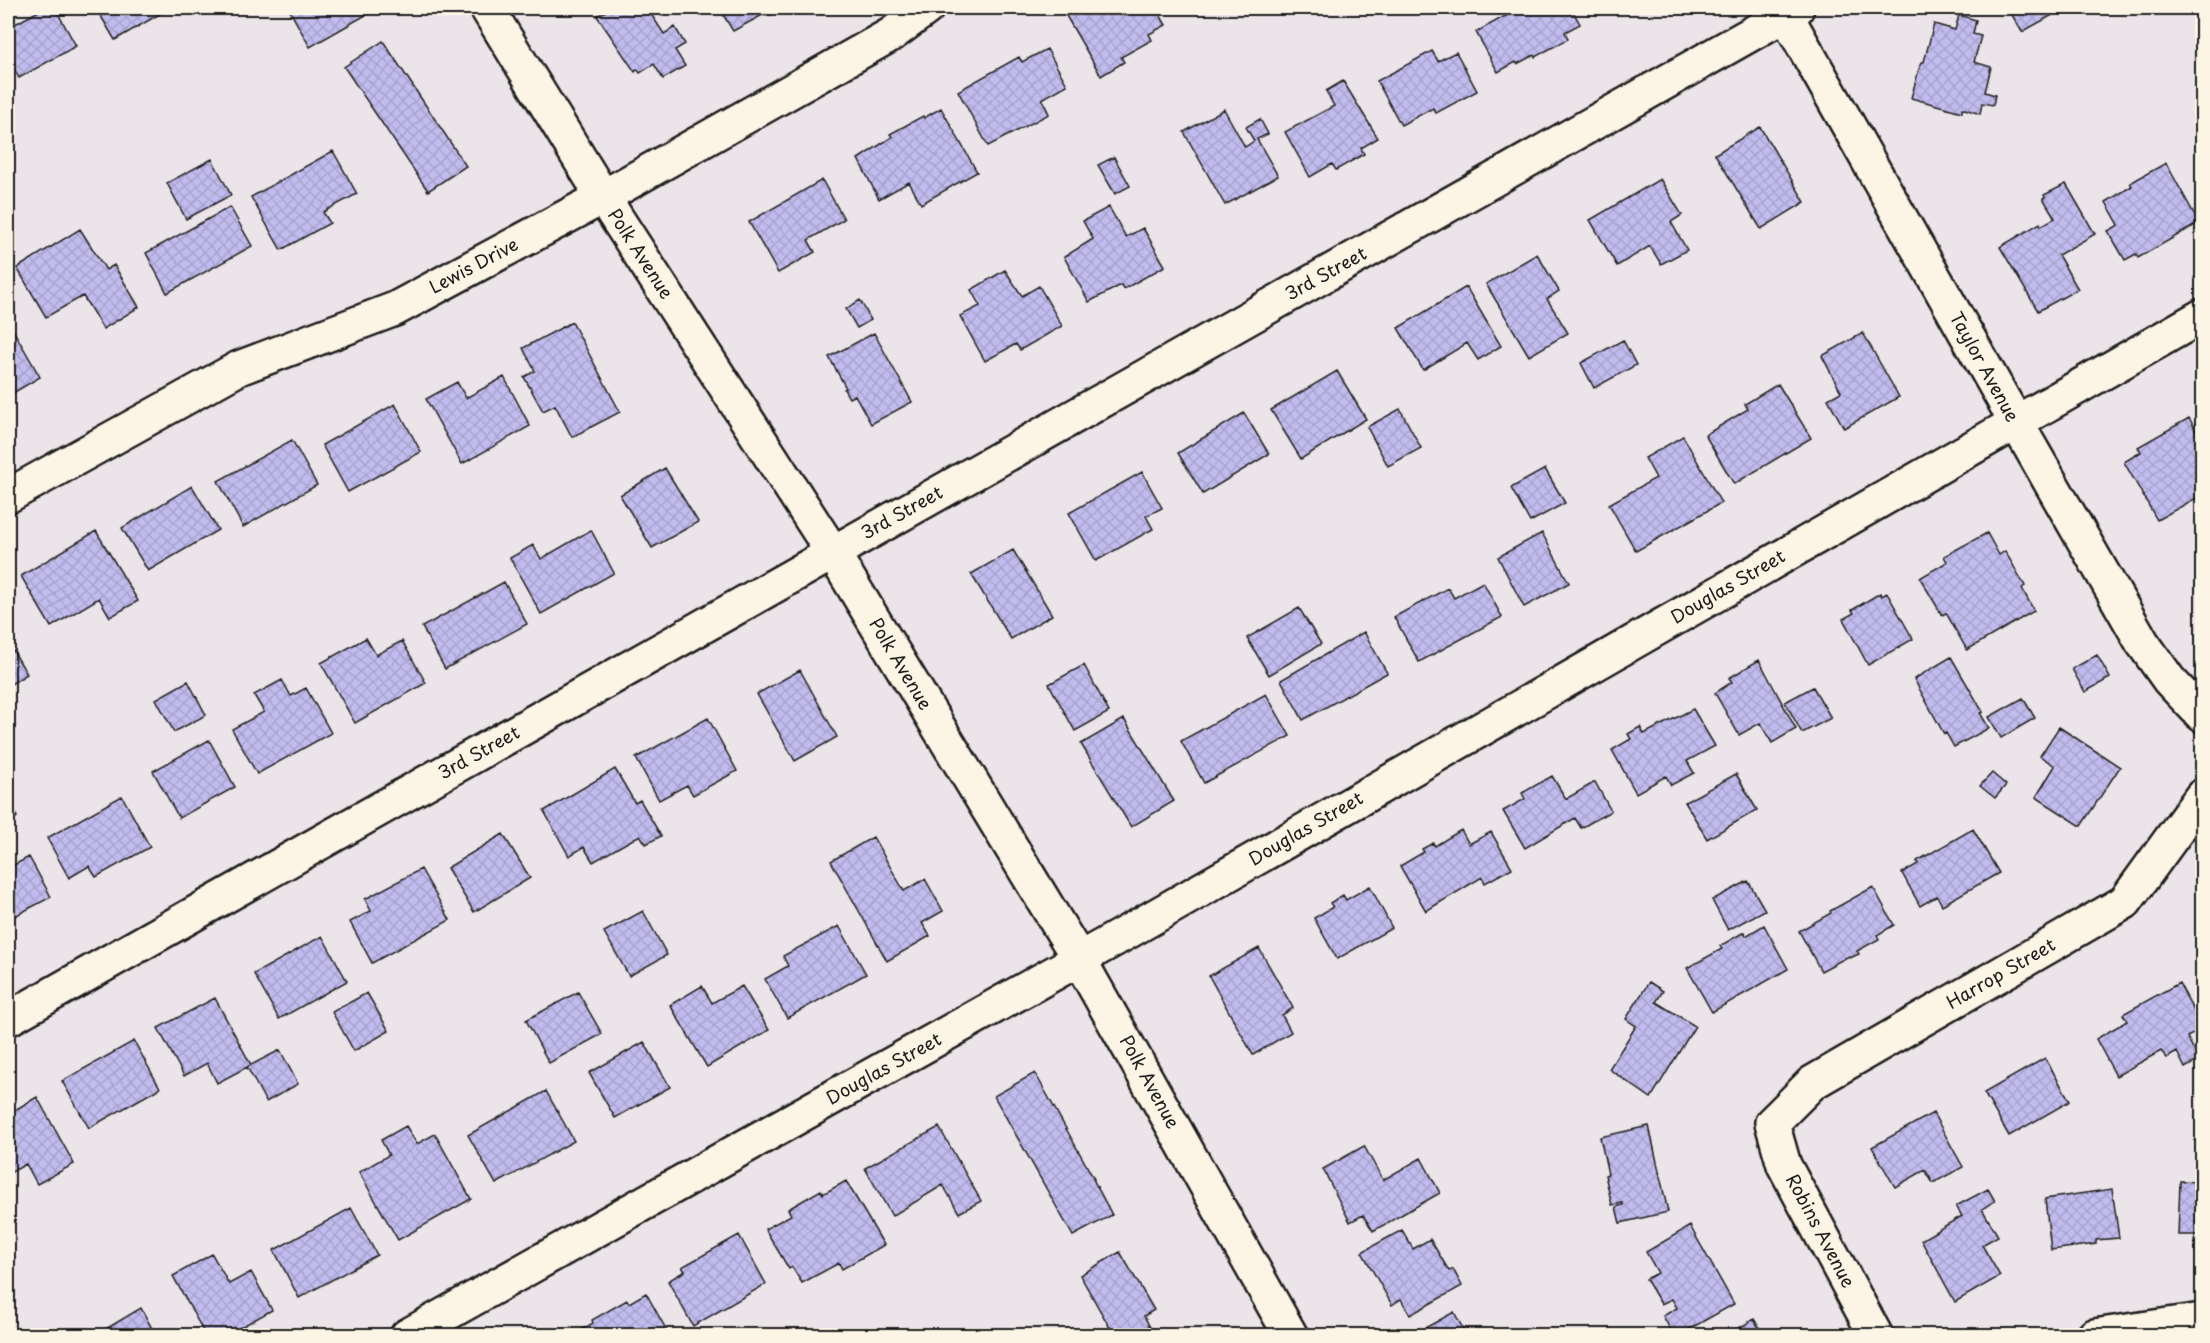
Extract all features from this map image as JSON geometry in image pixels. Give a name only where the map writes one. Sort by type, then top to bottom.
[{"type":"street","name":"Polk Avenue","points":[[487,8],[603,197],[832,553],[1079,959],[1291,1335]]},
{"type":"street","name":"Lewis Drive","points":[[8,496],[239,368],[395,309],[603,197],[892,34],[927,8]]},
{"type":"street","name":"Taylor Avenue","points":[[1788,10],[2016,422],[2142,642],[2169,680],[2202,715]]},
{"type":"street","name":"3rd Street","points":[[8,1019],[1788,10]]},
{"type":"street","name":"Douglas Street","points":[[407,1335],[1079,959],[2202,316]]},
{"type":"street","name":"Harrop Street","points":[[1773,1123],[1812,1083],[2126,902],[2202,796]]},
{"type":"street","name":"Robins Avenue","points":[[1773,1123],[1784,1165],[1876,1335]]},
{"type":"street","points":[[2094,1335],[2202,1320]]},
{"type":"building","points":[[44,8],[55,8],[76,46],[19,78],[8,57],[8,28]]},
{"type":"building","points":[[96,8],[170,8],[115,40]]},
{"type":"building","points":[[297,8],[368,8],[371,12],[310,47],[290,11]]},
{"type":"building","points":[[611,8],[647,8],[664,34],[675,27],[685,44],[675,50],[685,66],[663,79],[654,64],[640,73],[637,69],[635,72],[597,16]]},
{"type":"building","points":[[719,8],[782,8],[770,15],[768,12],[733,31]]},
{"type":"building","points":[[1076,8],[1156,8],[1166,25],[1149,34],[1152,40],[1121,57],[1124,62],[1101,76],[1065,14]]},
{"type":"building","points":[[1520,8],[1571,8],[1580,24],[1565,32],[1568,39],[1535,57],[1534,55],[1517,64],[1516,62],[1498,72],[1476,32]]},
{"type":"building","points":[[2008,8],[2065,8],[2022,32]]},
{"type":"building","points":[[1959,15],[1976,20],[1973,34],[1981,36],[1974,62],[1991,67],[1985,92],[1995,95],[1993,105],[1982,103],[1980,114],[1962,108],[1962,112],[1911,98],[1934,24],[1955,30]]},
{"type":"building","points":[[383,41],[466,166],[428,191],[344,67]]},
{"type":"building","points":[[1047,49],[1067,85],[1042,99],[1049,114],[988,146],[958,91],[1019,57],[1022,62]]},
{"type":"building","points":[[1432,51],[1438,61],[1456,52],[1477,91],[1436,113],[1433,108],[1401,125],[1377,81]]},
{"type":"building","points":[[1343,81],[1378,138],[1361,148],[1364,154],[1336,170],[1332,164],[1310,177],[1285,132],[1334,106],[1326,91]]},
{"type":"building","points":[[941,108],[977,172],[921,204],[909,182],[879,199],[858,159],[892,137],[890,134]]},
{"type":"building","points":[[1224,109],[1245,147],[1254,141],[1246,127],[1260,119],[1268,134],[1257,139],[1278,176],[1225,205],[1184,132]]},
{"type":"building","points":[[1760,127],[1805,202],[1761,229],[1715,154]]},
{"type":"building","points":[[333,151],[357,194],[323,212],[330,223],[281,250],[251,197]]},
{"type":"building","points":[[1114,157],[1130,186],[1115,194],[1098,165]]},
{"type":"building","points":[[212,159],[231,195],[186,219],[167,183]]},
{"type":"building","points":[[2166,163],[2199,223],[2138,258],[2136,254],[2125,260],[2108,231],[2119,225],[2106,202],[2132,186],[2130,183]]},
{"type":"building","points":[[1660,179],[1682,215],[1671,222],[1687,250],[1661,264],[1650,246],[1617,266],[1590,220]]},
{"type":"building","points":[[822,180],[844,219],[808,240],[815,252],[778,273],[749,222]]},
{"type":"building","points":[[2066,184],[2095,234],[2058,255],[2078,289],[2038,311],[2000,247],[2040,223],[2041,226],[2055,218],[2043,198],[2044,195]]},
{"type":"building","points":[[230,207],[252,246],[167,293],[146,253]]},
{"type":"building","points":[[1109,207],[1126,237],[1143,228],[1165,266],[1124,289],[1121,285],[1089,302],[1064,257],[1093,239],[1083,221]]},
{"type":"building","points":[[80,229],[106,270],[114,265],[139,307],[103,329],[83,296],[46,317],[17,268]]},
{"type":"building","points":[[1537,254],[1559,291],[1547,299],[1568,333],[1529,356],[1486,284]]},
{"type":"building","points":[[1005,270],[1022,296],[1039,286],[1062,326],[1020,350],[1016,344],[985,361],[960,316],[980,306],[971,290]]},
{"type":"building","points":[[1466,287],[1501,346],[1478,360],[1467,343],[1423,370],[1398,328]]},
{"type":"building","points":[[860,300],[871,320],[857,328],[846,309]]},
{"type":"building","points":[[8,321],[40,377],[8,396]]},
{"type":"building","points":[[572,322],[620,412],[572,437],[555,405],[543,411],[524,377],[535,371],[523,348]]},
{"type":"building","points":[[874,333],[912,402],[871,424],[855,395],[849,398],[829,357]]},
{"type":"building","points":[[1863,333],[1899,397],[1844,428],[1828,399],[1841,392],[1822,356]]},
{"type":"building","points":[[1623,340],[1636,365],[1594,388],[1581,363]]},
{"type":"building","points":[[1337,371],[1366,419],[1301,459],[1271,410]]},
{"type":"building","points":[[504,377],[530,426],[462,464],[426,399],[457,382],[466,398]]},
{"type":"building","points":[[1778,384],[1811,438],[1734,484],[1705,435],[1748,409],[1745,404]]},
{"type":"building","points":[[395,404],[421,452],[348,492],[322,445]]},
{"type":"building","points":[[1400,409],[1421,448],[1388,466],[1367,427]]},
{"type":"building","points":[[1244,413],[1269,454],[1203,494],[1178,453]]},
{"type":"building","points":[[2189,418],[2202,441],[2202,504],[2198,497],[2157,520],[2124,462],[2141,452],[2138,447]]},
{"type":"building","points":[[1683,436],[1721,503],[1636,551],[1609,504],[1656,478],[1645,458]]},
{"type":"building","points":[[292,440],[317,485],[243,527],[218,481]]},
{"type":"building","points":[[665,468],[698,522],[652,548],[620,495]]},
{"type":"building","points":[[1545,469],[1565,503],[1530,522],[1511,488]]},
{"type":"building","points":[[1142,472],[1162,508],[1146,516],[1153,529],[1096,561],[1069,513]]},
{"type":"building","points":[[192,486],[218,530],[148,571],[122,528]]},
{"type":"building","points":[[591,530],[614,573],[541,614],[510,558],[533,545],[541,559]]},
{"type":"building","points":[[96,531],[138,601],[110,617],[99,598],[51,627],[21,576]]},
{"type":"building","points":[[1542,533],[1569,583],[1524,607],[1498,557]]},
{"type":"building","points":[[1987,533],[1999,555],[2005,551],[2025,586],[2022,588],[2034,611],[1967,650],[1946,613],[1942,615],[1920,578],[1947,562],[1944,556]]},
{"type":"building","points":[[1013,550],[1052,615],[1011,639],[971,574]]},
{"type":"building","points":[[504,582],[527,624],[445,669],[422,627]]},
{"type":"building","points":[[1483,582],[1502,617],[1419,662],[1394,617],[1448,588],[1454,598]]},
{"type":"building","points":[[1880,593],[1882,596],[1887,593],[1913,639],[1868,665],[1843,619],[1854,613],[1852,610]]},
{"type":"building","points":[[1299,608],[1321,644],[1269,675],[1247,638]]},
{"type":"building","points":[[1364,632],[1387,673],[1303,720],[1281,680]]},
{"type":"building","points":[[366,638],[376,655],[402,641],[426,683],[355,723],[321,663]]},
{"type":"building","points":[[8,642],[27,674],[8,686]]},
{"type":"building","points":[[2097,655],[2110,678],[2085,692],[2072,669]]},
{"type":"building","points":[[1951,657],[1983,712],[1980,713],[1989,728],[1954,747],[1946,733],[1944,734],[1914,679]]},
{"type":"building","points":[[1759,660],[1796,729],[1772,743],[1760,723],[1739,735],[1715,693],[1732,682],[1729,678]]},
{"type":"building","points":[[1084,665],[1109,712],[1075,731],[1049,684]]},
{"type":"building","points":[[800,670],[837,737],[795,761],[757,694]]},
{"type":"building","points":[[282,680],[291,696],[306,688],[331,733],[257,774],[232,729],[264,712],[254,695]]},
{"type":"building","points":[[188,681],[206,715],[174,732],[156,699]]},
{"type":"building","points":[[1813,687],[1831,718],[1802,733],[1785,702]]},
{"type":"building","points":[[1266,694],[1290,736],[1204,783],[1181,741]]},
{"type":"building","points":[[2023,698],[2035,718],[2001,738],[1989,717]]},
{"type":"building","points":[[1693,709],[1715,746],[1687,761],[1694,773],[1671,785],[1666,776],[1636,793],[1612,750],[1631,739],[1628,734],[1640,727],[1644,734]]},
{"type":"building","points":[[708,718],[737,771],[693,795],[687,785],[659,800],[636,758]]},
{"type":"building","points":[[1124,719],[1174,801],[1131,827],[1081,744]]},
{"type":"building","points":[[2059,727],[2120,767],[2081,826],[2036,797],[2055,766],[2040,756]]},
{"type":"building","points":[[209,740],[235,787],[179,818],[153,771]]},
{"type":"building","points":[[615,769],[635,803],[640,800],[661,836],[646,844],[640,835],[593,862],[584,847],[569,856],[544,811]]},
{"type":"building","points":[[1992,773],[2006,785],[1995,798],[1980,786]]},
{"type":"building","points":[[1736,774],[1757,810],[1707,839],[1685,802]]},
{"type":"building","points":[[1552,776],[1566,799],[1595,782],[1611,811],[1581,828],[1575,818],[1525,848],[1503,811],[1525,799],[1522,793]]},
{"type":"building","points":[[122,796],[150,847],[96,877],[89,866],[69,878],[47,838]]},
{"type":"building","points":[[8,799],[17,817],[8,823]]},
{"type":"building","points":[[1973,829],[1999,873],[1942,905],[1937,896],[1920,906],[1902,873],[1918,864],[1917,861]]},
{"type":"building","points":[[1461,830],[1469,844],[1491,832],[1512,868],[1485,883],[1482,877],[1426,911],[1400,866],[1424,852],[1422,849],[1433,843],[1435,846]]},
{"type":"building","points":[[503,834],[530,878],[474,912],[447,868]]},
{"type":"building","points":[[873,837],[904,891],[925,879],[943,911],[922,923],[930,936],[887,961],[831,861]]},
{"type":"building","points":[[8,854],[14,865],[29,857],[51,897],[11,918],[8,913]]},
{"type":"building","points":[[421,869],[450,920],[372,963],[350,922],[371,911],[365,899]]},
{"type":"building","points":[[1748,881],[1765,910],[1728,930],[1712,900]]},
{"type":"building","points":[[1370,886],[1392,928],[1337,959],[1314,918],[1333,907],[1330,903],[1343,895],[1346,900]]},
{"type":"building","points":[[1873,887],[1894,925],[1877,935],[1879,939],[1857,951],[1859,954],[1850,958],[1849,956],[1821,971],[1799,931]]},
{"type":"building","points":[[643,911],[667,955],[629,976],[604,932]]},
{"type":"building","points":[[1764,925],[1788,969],[1712,1012],[1687,968],[1722,949],[1720,946],[1744,932],[1746,936]]},
{"type":"building","points":[[839,926],[866,974],[787,1018],[765,979],[788,966],[783,956]]},
{"type":"building","points":[[322,936],[347,981],[279,1019],[254,974]]},
{"type":"building","points":[[1259,948],[1293,1008],[1282,1015],[1291,1032],[1253,1055],[1209,976]]},
{"type":"building","points":[[1649,982],[1663,991],[1656,1002],[1695,1026],[1651,1098],[1609,1069],[1636,1026],[1626,1019]]},
{"type":"building","points":[[2179,983],[2202,1026],[2202,1029],[2187,1037],[2199,1060],[2185,1068],[2177,1052],[2167,1058],[2161,1051],[2116,1076],[2096,1039],[2127,1021],[2123,1014]]},
{"type":"building","points":[[702,986],[712,1003],[742,986],[769,1030],[707,1067],[670,1005]]},
{"type":"building","points":[[578,992],[602,1034],[549,1063],[526,1020]]},
{"type":"building","points":[[367,993],[389,1031],[354,1051],[332,1012]]},
{"type":"building","points":[[215,998],[251,1065],[217,1083],[207,1063],[184,1076],[158,1028]]},
{"type":"building","points":[[134,1041],[160,1088],[89,1128],[62,1081]]},
{"type":"building","points":[[644,1042],[670,1087],[615,1118],[589,1073]]},
{"type":"building","points":[[280,1050],[298,1084],[266,1102],[247,1067]]},
{"type":"building","points":[[2045,1058],[2070,1101],[2009,1136],[1984,1093]]},
{"type":"building","points":[[1035,1073],[1112,1215],[1073,1236],[994,1096]]},
{"type":"building","points":[[546,1091],[574,1141],[496,1184],[468,1135]]},
{"type":"building","points":[[37,1097],[74,1164],[37,1184],[26,1164],[8,1174],[8,1114]]},
{"type":"building","points":[[1933,1113],[1963,1167],[1933,1183],[1925,1170],[1895,1187],[1872,1147]]},
{"type":"building","points":[[406,1126],[417,1144],[435,1134],[471,1199],[398,1240],[359,1172],[389,1155],[381,1140]]},
{"type":"building","points":[[1649,1126],[1668,1212],[1620,1223],[1616,1207],[1623,1203],[1612,1205],[1600,1137]]},
{"type":"building","points":[[939,1127],[981,1201],[959,1213],[943,1185],[892,1216],[865,1168]]},
{"type":"building","points":[[1364,1146],[1383,1180],[1421,1158],[1440,1193],[1373,1231],[1363,1215],[1350,1222],[1323,1169]]},
{"type":"building","points":[[846,1181],[884,1245],[842,1269],[839,1263],[802,1283],[792,1267],[789,1269],[765,1229],[791,1215],[788,1209],[821,1190],[823,1194]]},
{"type":"building","points":[[2180,1181],[2202,1182],[2202,1235],[2178,1235]]},
{"type":"building","points":[[1988,1189],[1995,1201],[1982,1209],[1998,1236],[1982,1245],[2000,1276],[1955,1302],[1921,1240],[1962,1216],[1956,1206]]},
{"type":"building","points":[[2112,1189],[2119,1238],[2096,1240],[2096,1244],[2051,1250],[2045,1199]]},
{"type":"building","points":[[351,1208],[377,1255],[299,1298],[274,1250]]},
{"type":"building","points":[[1690,1226],[1734,1304],[1674,1336],[1663,1316],[1677,1308],[1672,1299],[1661,1304],[1646,1279],[1658,1273],[1646,1252]]},
{"type":"building","points":[[1402,1230],[1413,1249],[1430,1239],[1449,1271],[1453,1269],[1462,1286],[1410,1315],[1401,1299],[1392,1305],[1362,1252]]},
{"type":"building","points":[[739,1235],[766,1284],[693,1326],[668,1281],[685,1271],[682,1267]]},
{"type":"building","points":[[1120,1252],[1154,1310],[1144,1316],[1152,1331],[1143,1336],[1098,1336],[1110,1328],[1080,1275]]},
{"type":"building","points":[[212,1254],[229,1284],[251,1272],[272,1310],[225,1336],[206,1336],[173,1276]]},
{"type":"building","points":[[646,1293],[667,1331],[659,1336],[571,1336],[593,1323],[592,1320],[627,1300],[629,1303]]},
{"type":"building","points":[[141,1308],[156,1336],[94,1336]]},
{"type":"building","points":[[1454,1312],[1467,1336],[1418,1336],[1416,1333]]},
{"type":"building","points":[[1754,1319],[1764,1336],[1726,1336]]}]
